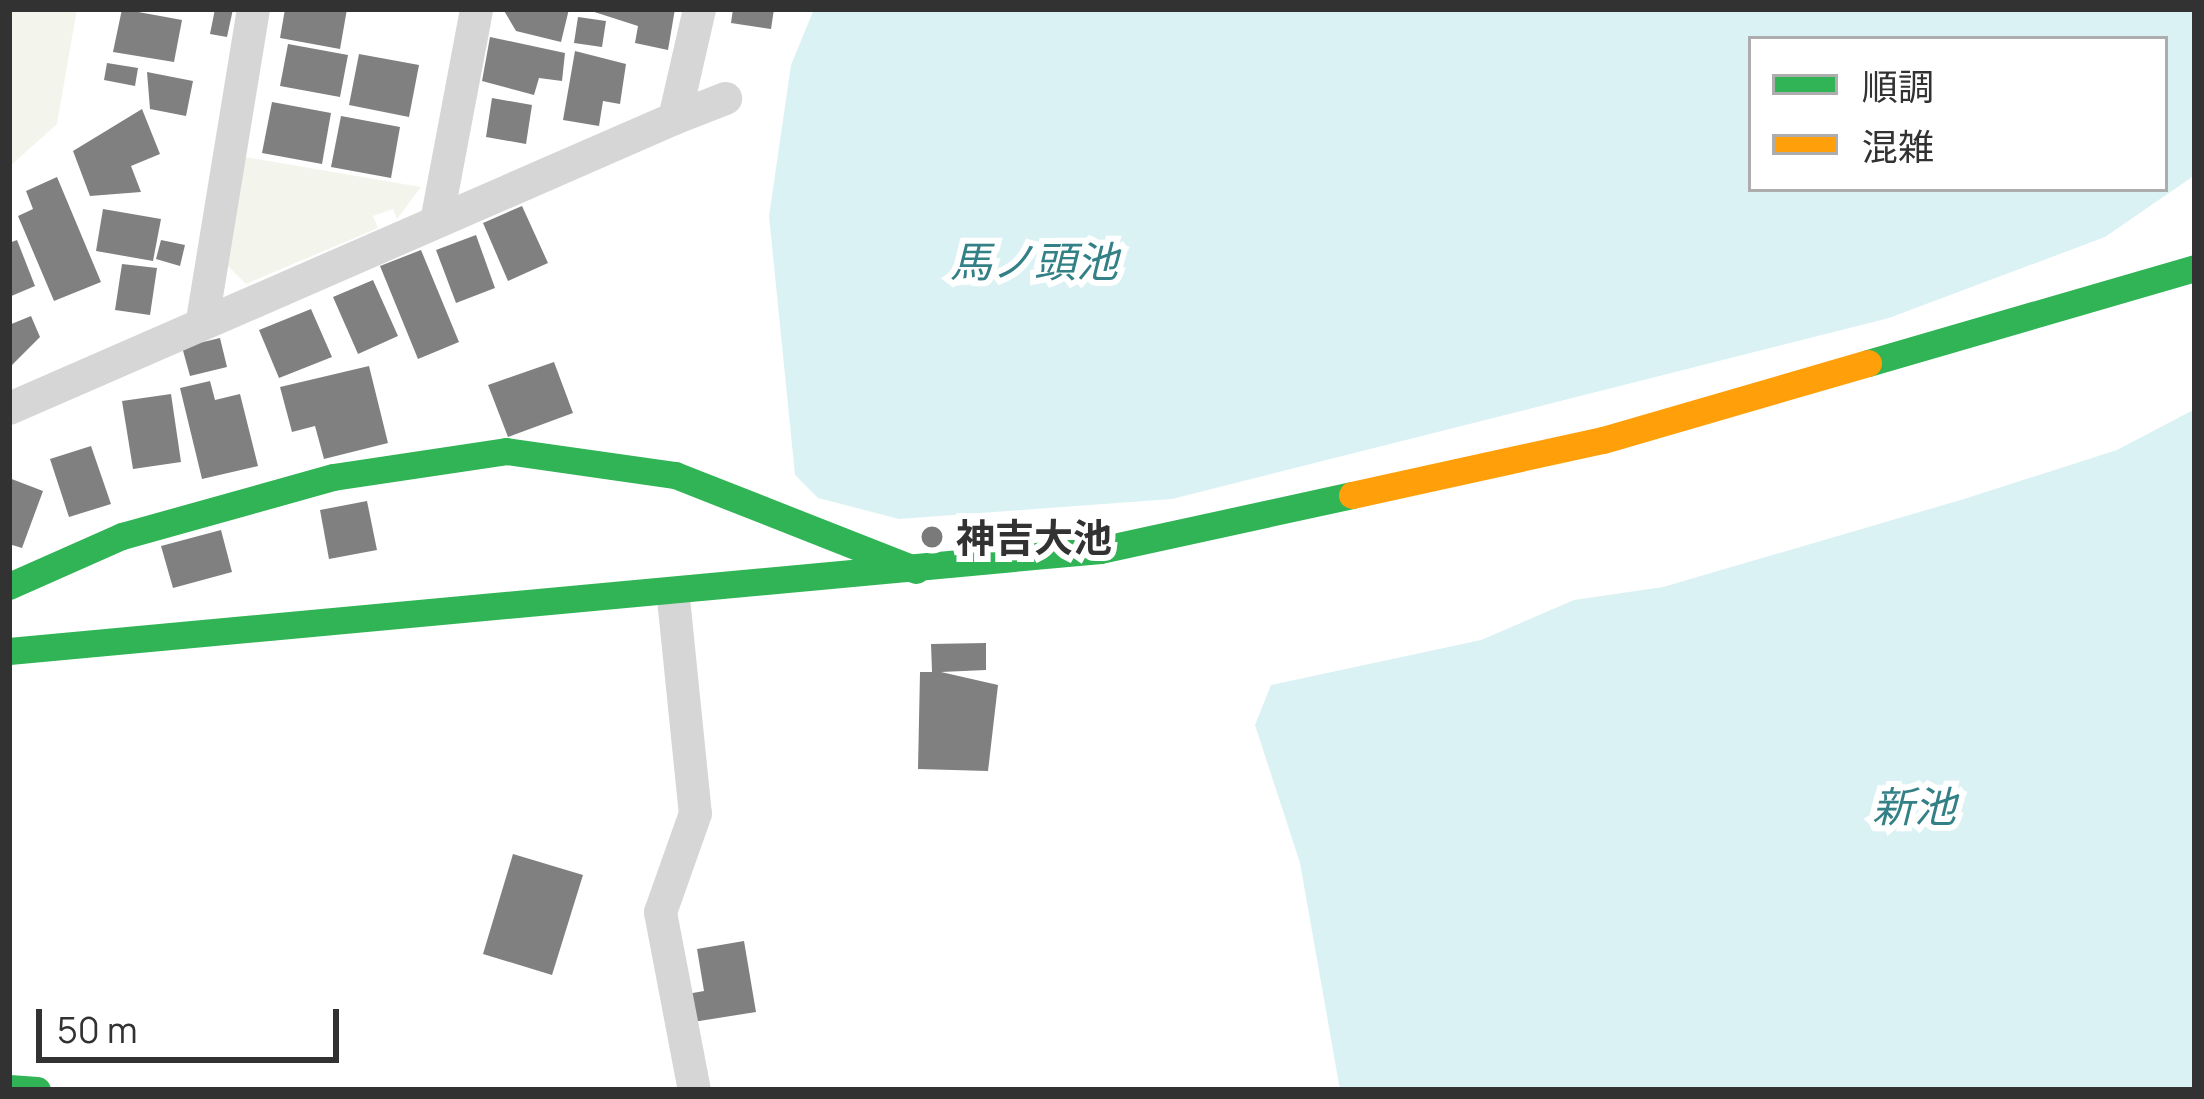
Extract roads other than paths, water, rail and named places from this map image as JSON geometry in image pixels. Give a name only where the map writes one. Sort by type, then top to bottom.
[{"type":"street","points":[[202,320],[253,9]]},
{"type":"street","points":[[437,216],[476,9]]},
{"type":"street","points":[[674,118],[698,9]]},
{"type":"street","points":[[9,408],[437,216],[725,98]]},
{"type":"street","points":[[9,651],[673,598],[1100,550],[1603,440],[2195,268]]},
{"type":"street","points":[[9,586],[122,536],[312,482],[506,451],[675,476],[924,573]]},
{"type":"street","points":[[673,598],[694,813],[660,912],[694,1090]]},
{"type":"street","points":[[9,1088],[37,1090]]},
{"type":"water","name":"馬ノ頭池","points":[[814,9],[2195,9],[2195,175],[2105,237],[1889,318],[1172,499],[899,519],[818,498],[795,475],[769,216],[791,65]]},
{"type":"water","name":"新池","points":[[2195,409],[2195,1090],[1340,1090],[1300,863],[1255,725],[1271,685],[1481,640],[1574,600],[1663,587],[1964,499],[2117,450]]},
{"type":"place","name":"神吉大池","points":[[932,537]]}]
